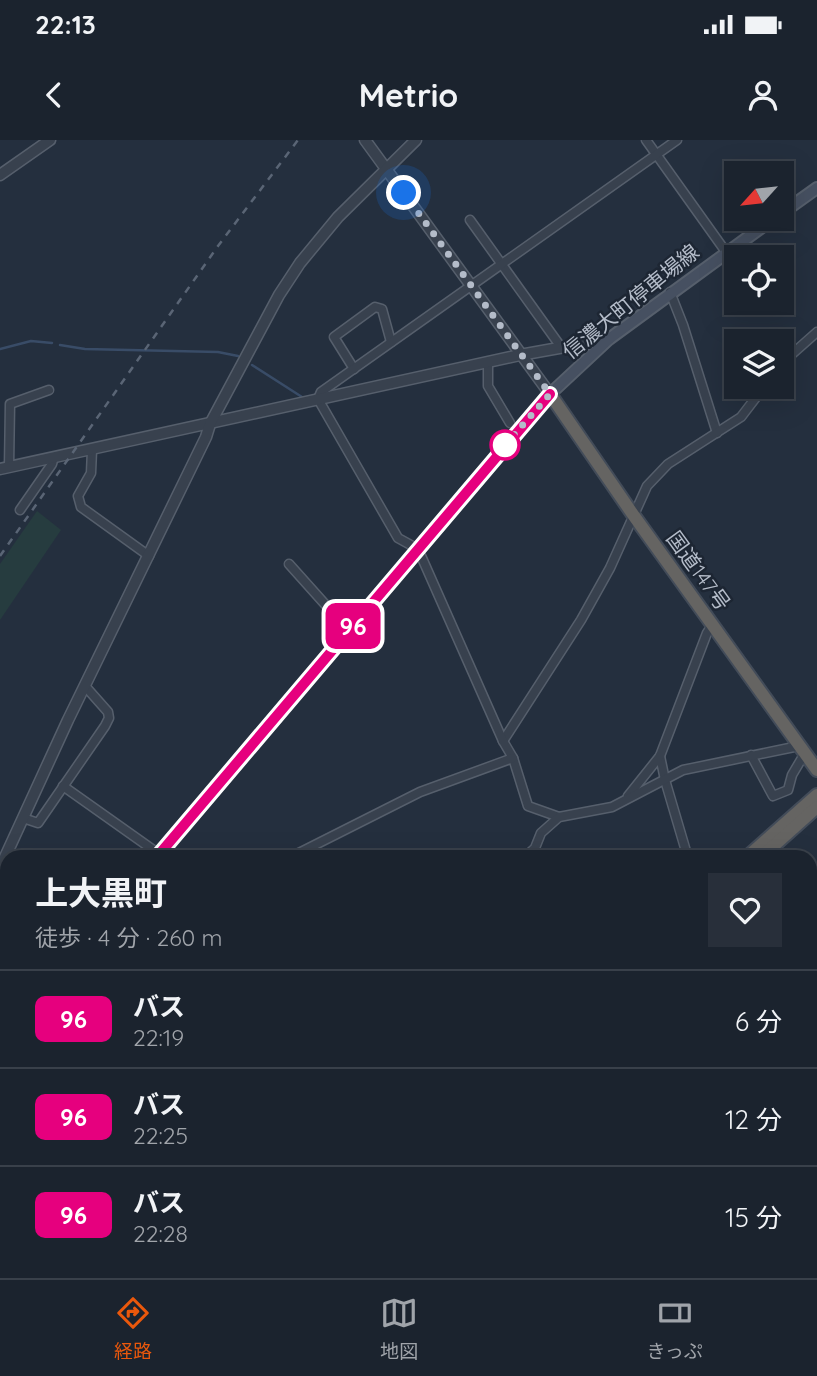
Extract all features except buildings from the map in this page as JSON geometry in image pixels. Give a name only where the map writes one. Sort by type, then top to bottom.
[{"type":"highway","name":"国道147号","points":[[550,394],[634,516],[817,770]]},
{"type":"highway","points":[[755,850],[817,795]]},
{"type":"highway","points":[[769,850],[817,807]]},
{"type":"main road","points":[[794,204],[817,188]]},
{"type":"main road","name":"信濃大町停車場線","points":[[736,245],[756,231]]},
{"type":"main road","name":"信濃大町停車場線","points":[[550,394],[609,339],[724,253]]},
{"type":"main road","points":[[165,850],[550,394]]},
{"type":"street","points":[[0,176],[50,140]]},
{"type":"street","points":[[365,140],[550,394]]},
{"type":"street","points":[[8,850],[210,424],[279,295],[300,263],[338,217],[416,140]]},
{"type":"street","points":[[646,140],[724,249]]},
{"type":"street","points":[[317,399],[321,393],[391,342],[677,140]]},
{"type":"street","points":[[470,220],[561,347]]},
{"type":"street","points":[[670,292],[717,433]]},
{"type":"street","points":[[354,369],[334,337],[375,307],[382,309],[391,342]]},
{"type":"street","points":[[794,352],[817,332]]},
{"type":"street","points":[[48,390],[10,404],[4,468],[520,355],[609,339]]},
{"type":"street","points":[[488,362],[488,386],[510,424]]},
{"type":"street","points":[[317,399],[398,538],[418,549],[513,758],[528,806],[559,817],[612,807],[683,770],[751,755],[802,749],[788,790],[773,796],[751,755]]},
{"type":"street","points":[[503,741],[581,620],[610,568],[647,485],[668,464],[741,417],[755,399]]},
{"type":"street","points":[[92,450],[91,473],[78,496],[81,507],[149,556]]},
{"type":"street","points":[[20,510],[54,457]]},
{"type":"street","points":[[289,564],[349,631]]},
{"type":"street","points":[[626,799],[660,755],[707,633],[713,624]]},
{"type":"street","points":[[23,818],[38,823],[109,718],[108,712],[85,686]]},
{"type":"street","points":[[660,755],[664,780],[686,850]]},
{"type":"street","points":[[305,850],[420,792],[513,758]]},
{"type":"street","points":[[63,786],[156,850]]},
{"type":"street","points":[[533,850],[541,833],[559,817]]},
{"type":"green space","points":[[37,511],[61,530],[0,620],[0,564]]},
{"type":"waterway","points":[[0,349],[31,341],[52,343]]},
{"type":"waterway","points":[[60,345],[85,349],[218,352],[238,356]]},
{"type":"waterway","points":[[252,365],[302,397]]},
{"type":"railway","points":[[0,556],[218,246],[298,140]]},
{"type":"bus line","name":"96","points":[[163,850],[550,394]]},
{"type":"route","points":[[404,193],[550,394],[505,445]]}]
